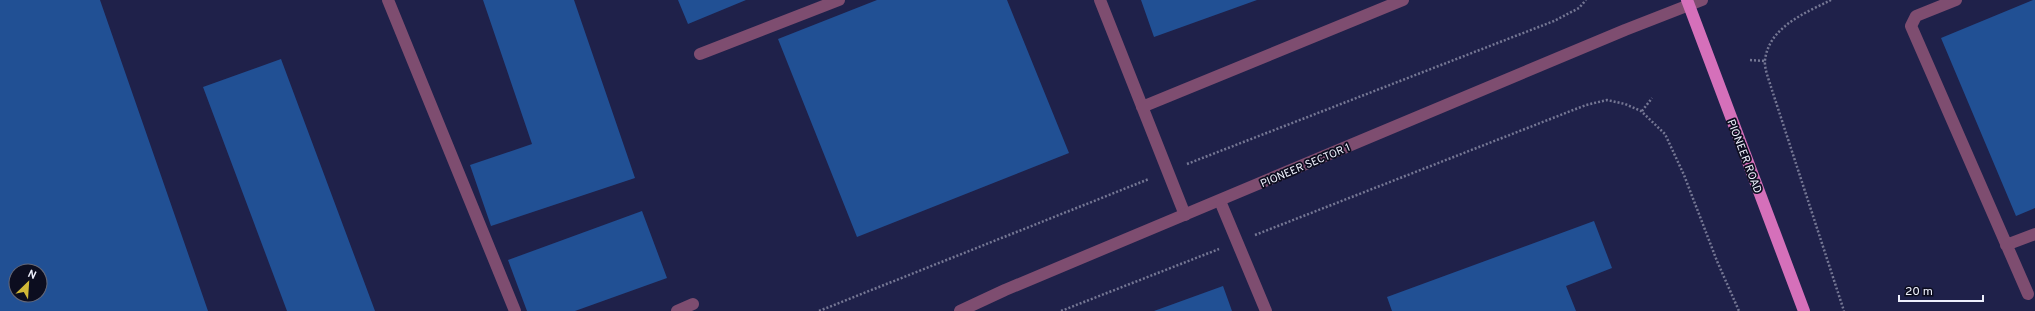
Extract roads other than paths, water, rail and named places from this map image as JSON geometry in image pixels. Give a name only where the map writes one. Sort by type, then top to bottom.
[{"type":"main road","name":"PIONEER ROAD","points":[[1688,2],[1804,311]]},
{"type":"street","points":[[388,0],[515,311]]},
{"type":"street","points":[[700,54],[839,0]]},
{"type":"street","points":[[1100,0],[1185,215]]},
{"type":"street","points":[[1142,107],[1403,0]]},
{"type":"street","name":"PIONEER SECTOR 1","points":[[960,311],[1019,284],[1651,20],[1688,2],[1702,0]]},
{"type":"street","points":[[1956,0],[1916,16],[1911,26],[2028,294]]},
{"type":"street","points":[[1220,201],[1266,311]]},
{"type":"street","points":[[2006,245],[2035,234]]},
{"type":"street","points":[[677,311],[693,304]]}]
